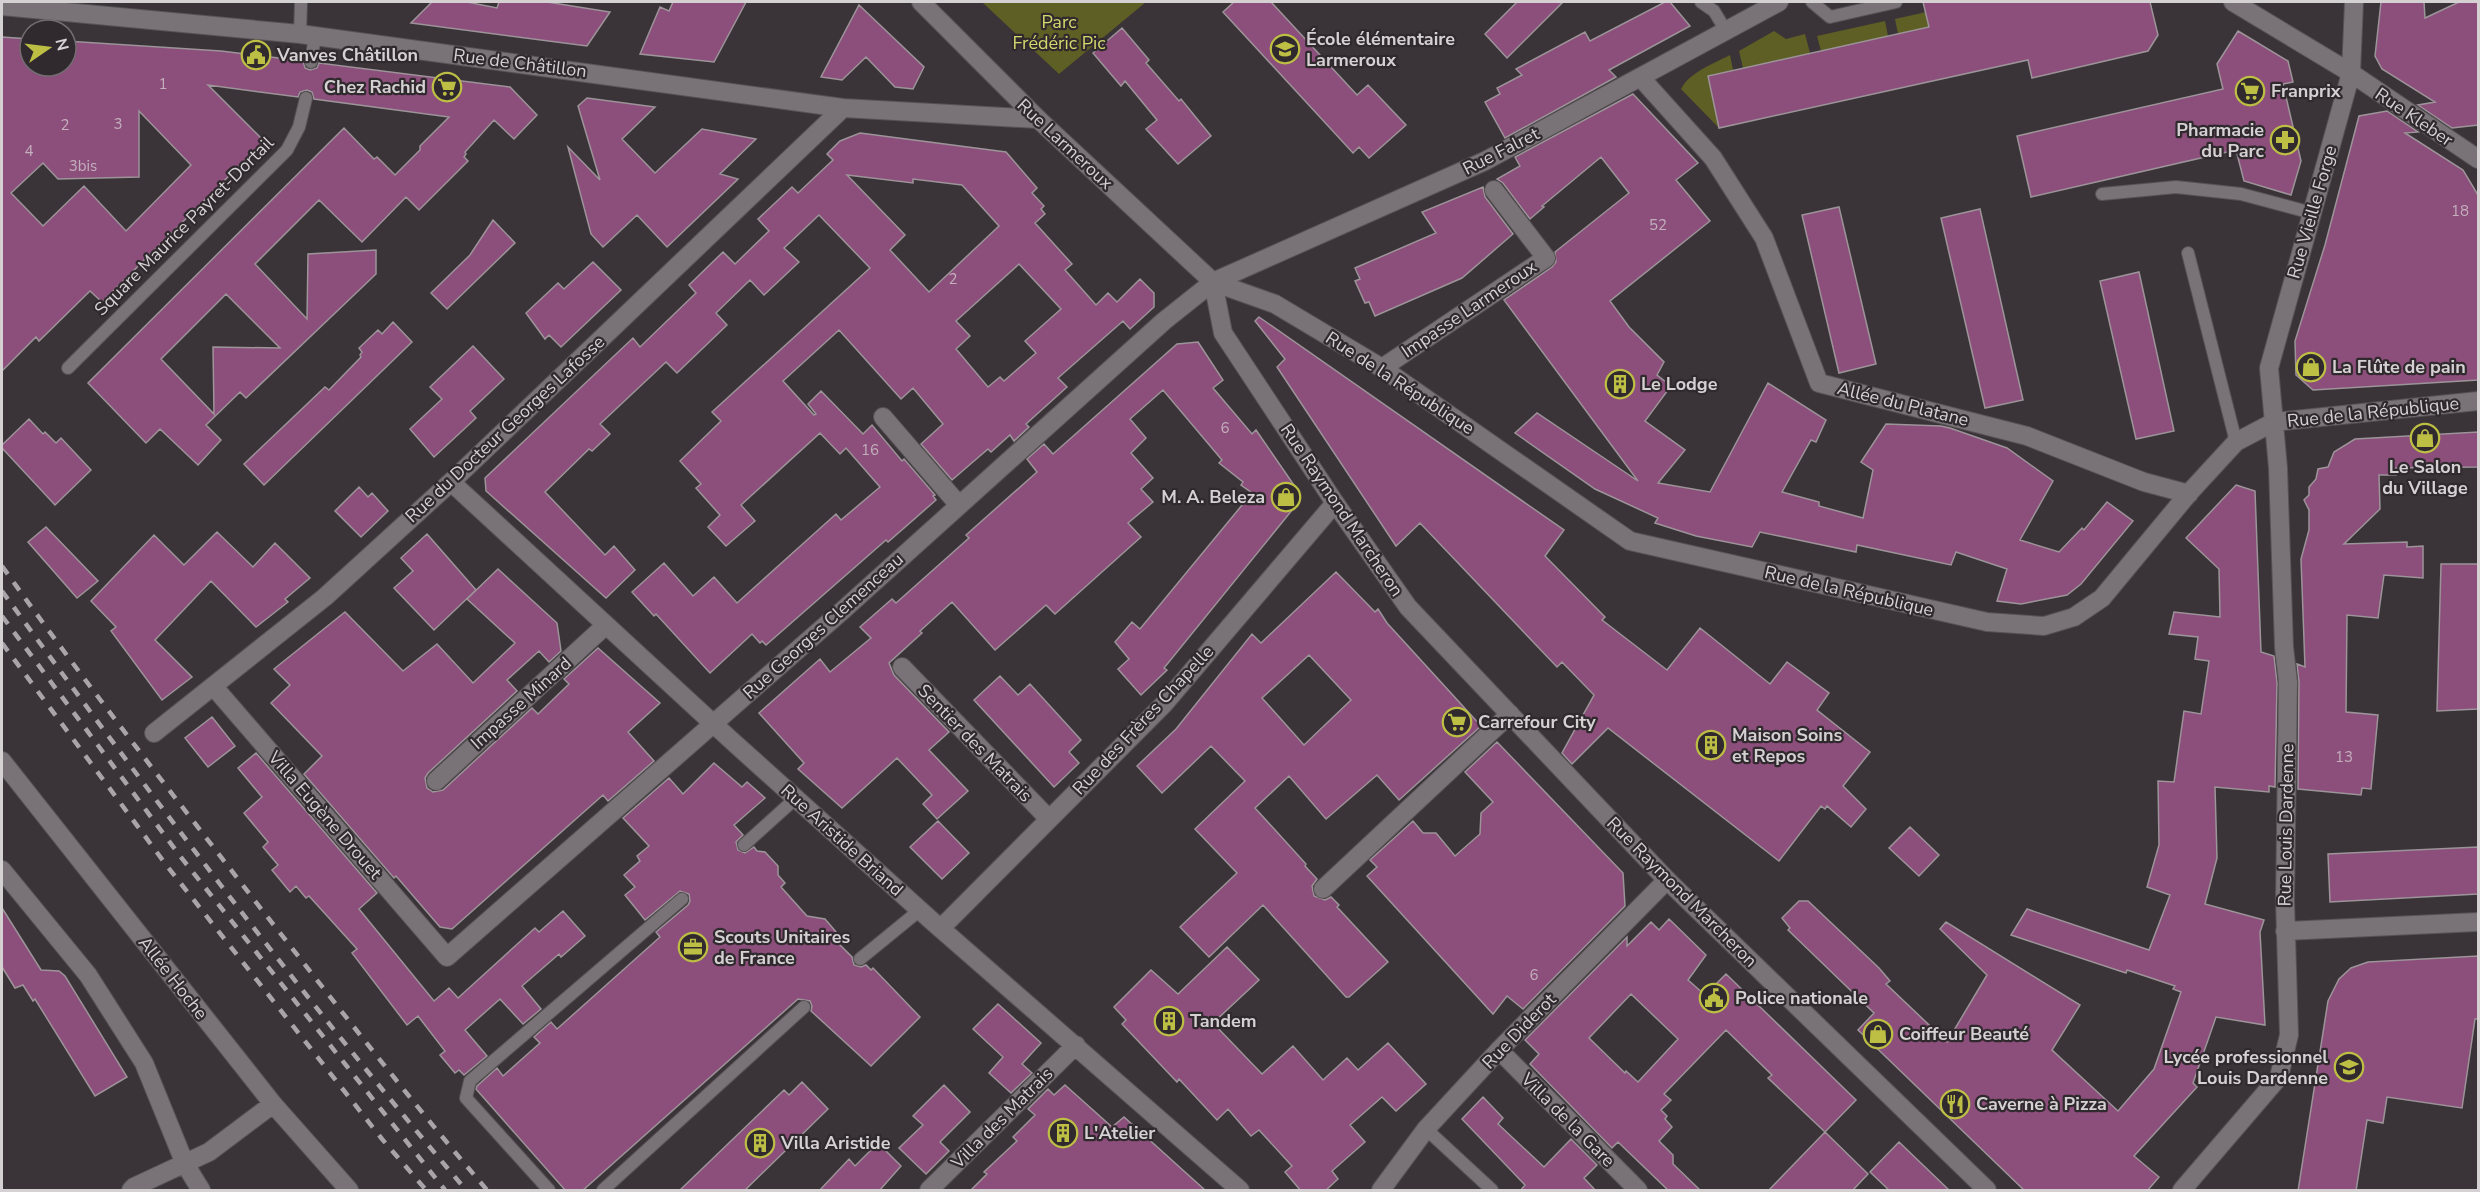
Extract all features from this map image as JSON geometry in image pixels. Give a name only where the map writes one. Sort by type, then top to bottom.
[{"type":"street","name":"Rue Larmeroux","points":[[921,2],[1038,119],[1213,282]]},
{"type":"street","name":"Rue Falret","points":[[1213,282],[1485,161],[1779,2]]},
{"type":"street","name":"Rue Kleber","points":[[2233,2],[2351,73],[2478,159]]},
{"type":"street","name":"Rue Vieille Forge","points":[[2274,422],[2269,368],[2351,73],[2354,2]]},
{"type":"street","name":"Rue de Châtillon","points":[[2,6],[308,35],[843,108],[1038,119]]},
{"type":"street","name":"Allée du Platane","points":[[1641,78],[1713,158],[1764,238],[1819,383],[2027,436],[2144,482],[2188,494]]},
{"type":"street","name":"Rue du Docteur Georges Lafosse","points":[[153,733],[325,597],[451,482],[843,108]]},
{"type":"street","name":"Impasse Larmeroux","points":[[1382,368],[1546,258],[1494,190]]},
{"type":"street","name":"Rue de la République","points":[[1213,282],[1275,303],[1382,368],[1630,541],[1987,622],[2044,626],[2074,617],[2102,598],[2188,494],[2236,442],[2274,422],[2478,401]]},
{"type":"street","name":"Rue Raymond Marcheron","points":[[1213,282],[1223,333],[1335,503],[1408,607],[1667,880],[1987,1191]]},
{"type":"street","name":"Rue Georges Clemenceau","points":[[436,943],[447,957],[713,724],[1164,321],[1213,282]]},
{"type":"street","points":[[883,417],[958,504]]},
{"type":"street","name":"Rue Louis Dardenne","points":[[2182,1191],[2279,1077],[2289,1035],[2285,931],[2288,682],[2284,647],[2274,422]]},
{"type":"street","name":"Rue Aristide Briand","points":[[451,482],[713,724],[920,910],[1240,1191]]},
{"type":"street","name":"Rue des Frères Chapelle","points":[[941,928],[1164,704],[1335,503]]},
{"type":"street","name":"Impasse Minard","points":[[436,780],[606,625]]},
{"type":"street","name":"Sentier des Matrais","points":[[902,667],[1049,819]]},
{"type":"street","name":"Villa Eugène Drouet","points":[[214,687],[436,943]]},
{"type":"street","points":[[1323,889],[1510,714]]},
{"type":"street","name":"Allée Hoche","points":[[2,761],[273,1104],[349,1191]]},
{"type":"street","points":[[2,870],[88,975],[144,1063],[185,1164],[201,1191]]},
{"type":"street","name":"Rue Diderot","points":[[1381,1191],[1426,1129],[1499,1050],[1667,880]]},
{"type":"street","points":[[2285,931],[2478,922]]},
{"type":"street","name":"Villa des Matrais","points":[[929,1191],[1076,1045]]},
{"type":"street","name":"Villa de la Gare","points":[[1499,1050],[1638,1191]]},
{"type":"street","points":[[131,1191],[134,1187],[209,1152],[273,1104]]},
{"type":"lane","points":[[301,2],[311,62]]},
{"type":"lane","points":[[1701,2],[1714,11],[1726,31]]},
{"type":"lane","points":[[1812,2],[1830,18],[1896,2]]},
{"type":"lane","name":"Square Maurice Payret-Dortail","points":[[68,368],[287,150],[299,127],[306,98]]},
{"type":"lane","points":[[2102,194],[2176,187],[2241,194],[2312,213]]},
{"type":"lane","points":[[2188,253],[2236,442]]},
{"type":"lane","points":[[744,845],[796,798]]},
{"type":"lane","points":[[549,1191],[466,1098],[470,1081],[682,899]]},
{"type":"lane","points":[[860,958],[920,910]]},
{"type":"lane","points":[[603,1191],[804,1007]]},
{"type":"lane","points":[[1426,1129],[1492,1191]]},
{"type":"green space","name":"Parc Frédéric Pic","points":[[982,2],[1146,2],[1059,74]]},
{"type":"green space","points":[[1962,4],[1966,19],[1898,34],[1895,19]]},
{"type":"green space","points":[[1885,21],[1888,36],[1821,51],[1817,36]]},
{"type":"green space","points":[[1774,31],[1786,39],[1805,34],[1810,53],[1743,68],[1739,51]]},
{"type":"green space","points":[[1730,55],[1733,70],[1708,76],[1719,128],[1681,89],[1696,73]]},
{"type":"building","points":[[432,2],[467,2],[497,8],[499,2],[547,2],[610,12],[587,46],[411,23]]},
{"type":"building","points":[[673,2],[746,2],[714,62],[640,54],[660,7],[669,11]]},
{"type":"building","name":"École élémentaire Larmeroux","points":[[1234,2],[1271,2],[1357,95],[1368,85],[1406,125],[1369,158],[1359,147],[1353,153],[1223,12]]},
{"type":"building","points":[[1517,2],[1563,2],[1507,58],[1485,34]]},
{"type":"building","points":[[1665,2],[1670,2],[1690,26],[1609,70],[1616,77],[1505,138],[1485,102],[1500,94],[1497,88],[1522,75],[1516,69],[1585,32],[1590,41]]},
{"type":"building","points":[[1923,2],[2150,2],[2158,35],[2148,51],[2032,78],[2028,60],[1719,128],[1708,76],[1929,27]]},
{"type":"building","points":[[2381,2],[2424,2],[2425,18],[2459,2],[2478,2],[2478,125],[2452,128],[2418,105],[2435,102],[2382,69],[2375,56]]},
{"type":"building","points":[[859,5],[924,67],[913,89],[895,87],[866,57],[842,80],[821,77]]},
{"type":"building","points":[[1122,28],[1149,60],[1146,63],[1179,101],[1181,99],[1211,136],[1178,164],[1146,129],[1157,120],[1125,81],[1121,86],[1093,53]]},
{"type":"building","points":[[2238,31],[2288,61],[2293,82],[2283,84],[2301,161],[2291,195],[2244,181],[2236,150],[2031,197],[2017,136],[2223,89],[2217,64]]},
{"type":"building","points":[[2,37],[18,38],[18,78],[78,78],[78,42],[221,51],[303,61],[305,68],[310,70],[317,68],[319,63],[510,87],[537,115],[514,139],[494,120],[465,152],[464,157],[468,161],[419,210],[406,197],[362,242],[319,200],[255,264],[307,319],[308,254],[376,250],[376,274],[246,398],[240,392],[206,425],[221,440],[198,465],[160,429],[146,443],[88,383],[344,128],[374,159],[377,157],[395,175],[449,117],[314,99],[312,92],[307,90],[300,92],[298,97],[208,85],[264,141],[102,302],[90,291],[39,341],[36,337],[2,371]],"holes":[[[139,111],[191,165],[126,231],[84,186],[43,226],[11,193],[43,163],[58,179],[139,177]],[[226,294],[280,348],[213,347],[214,414],[161,359]]]},
{"type":"building","points":[[1633,94],[1698,163],[1676,180],[1710,221],[1610,301],[1629,327],[1664,362],[1657,375],[1671,386],[1645,421],[1685,450],[1658,483],[1710,492],[1768,383],[1826,420],[1816,442],[1811,440],[1782,492],[1819,502],[1819,506],[1863,518],[1873,470],[1861,462],[1886,424],[1950,428],[2007,448],[2053,481],[2020,540],[2059,552],[2082,528],[2084,530],[2107,502],[2133,521],[2081,584],[2067,595],[2021,604],[1997,601],[2007,569],[1956,552],[1951,565],[1857,545],[1856,552],[1760,532],[1752,547],[1696,536],[1655,523],[1658,518],[1595,489],[1515,433],[1537,413],[1638,481],[1504,300],[1552,267],[1556,262],[1555,252],[1629,193],[1601,157],[1542,206],[1544,207],[1530,219],[1503,183],[1497,179],[1520,166],[1515,157]]},
{"type":"building","points":[[587,98],[655,107],[622,139],[655,173],[702,129],[756,139],[720,174],[738,179],[667,247],[637,215],[603,247],[591,234],[568,147],[600,180],[578,106]]},
{"type":"building","points":[[2387,111],[2418,132],[2405,133],[2463,170],[2478,195],[2478,380],[2313,390],[2296,375],[2295,341],[2325,245],[2359,116]]},
{"type":"building","points":[[860,133],[1006,152],[1037,188],[1032,193],[1044,206],[1041,209],[1045,214],[1035,223],[1072,264],[1065,270],[1096,305],[1108,293],[1117,302],[1140,279],[1154,293],[1154,307],[1130,329],[1123,321],[1058,378],[1067,387],[1026,424],[1029,427],[1014,441],[1010,435],[991,452],[988,449],[952,480],[921,444],[943,424],[913,388],[901,399],[839,330],[783,381],[814,415],[816,414],[808,404],[821,391],[863,434],[872,425],[935,495],[933,496],[936,500],[888,542],[886,540],[766,645],[762,641],[760,643],[752,634],[710,673],[656,614],[654,616],[632,592],[664,563],[693,596],[714,577],[737,603],[836,514],[841,520],[880,487],[846,448],[840,454],[820,433],[741,505],[755,521],[726,546],[708,527],[720,515],[696,488],[701,484],[680,461],[721,421],[712,412],[870,268],[819,215],[784,248],[799,262],[764,295],[750,280],[716,313],[727,325],[677,373],[666,362],[600,424],[610,434],[592,451],[589,449],[545,492],[605,555],[614,546],[635,570],[606,598],[486,491],[485,478],[633,338],[640,347],[696,293],[689,285],[723,252],[735,264],[769,231],[758,219],[792,187],[798,193],[833,160],[827,154],[840,141]],"holes":[[[847,175],[913,183],[913,179],[962,185],[999,226],[929,292],[890,250],[905,235]],[[1019,264],[1061,309],[1025,341],[1036,353],[1004,381],[1000,377],[988,387],[956,349],[970,336],[956,321]]]},
{"type":"building","points":[[1483,187],[1485,197],[1513,234],[1462,278],[1375,316],[1369,302],[1365,303],[1355,281],[1360,279],[1355,268],[1436,233],[1422,212]]},
{"type":"building","points":[[1839,207],[1876,364],[1839,373],[1802,215]]},
{"type":"building","points":[[1980,209],[2023,400],[1985,408],[1941,218]]},
{"type":"building","points":[[493,220],[515,243],[447,309],[431,293],[470,255]]},
{"type":"building","points":[[593,262],[621,290],[561,347],[549,335],[545,339],[526,313],[558,283],[564,289]]},
{"type":"building","points":[[2139,272],[2174,431],[2136,439],[2100,281]]},
{"type":"building","points":[[1259,317],[1564,530],[1545,556],[1605,617],[1602,620],[1667,670],[1700,628],[1770,684],[1787,662],[1829,693],[1817,710],[1870,752],[1843,786],[1866,809],[1851,827],[1827,806],[1825,809],[1821,806],[1779,861],[1608,728],[1572,764],[1562,753],[1594,695],[1562,662],[1557,667],[1420,523],[1396,546],[1277,367],[1285,359],[1255,321]]},
{"type":"building","points":[[393,322],[412,342],[264,485],[244,464],[325,387],[329,390],[361,357],[362,352],[359,348],[378,330],[382,334]]},
{"type":"building","points":[[1198,342],[1223,380],[1213,388],[1252,434],[1256,430],[1298,491],[1297,504],[1164,668],[1167,670],[1141,695],[1118,669],[1129,659],[1115,642],[1132,622],[1140,629],[1252,493],[1241,485],[1243,482],[1219,463],[1222,460],[1163,390],[1130,419],[1146,438],[1131,453],[1153,478],[1141,489],[1153,502],[1128,523],[1141,537],[1055,614],[1046,605],[995,650],[952,602],[889,663],[894,675],[949,732],[929,750],[968,791],[937,819],[923,804],[932,795],[897,758],[842,808],[798,769],[804,763],[759,713],[820,659],[830,672],[871,638],[860,627],[892,599],[896,603],[969,538],[966,535],[1037,472],[1027,459],[1044,444],[1053,454],[1177,344]]},
{"type":"building","points":[[473,346],[504,379],[470,411],[476,418],[434,457],[410,429],[442,399],[430,387]]},
{"type":"building","points":[[29,419],[43,434],[45,432],[56,443],[61,438],[91,470],[55,505],[2,448],[2,445]]},
{"type":"building","points":[[2478,432],[2478,467],[2396,468],[2396,475],[2379,475],[2380,509],[2344,544],[2407,542],[2407,547],[2423,546],[2423,578],[2384,575],[2378,618],[2347,615],[2346,712],[2378,715],[2371,789],[2362,788],[2361,795],[2298,789],[2299,682],[2297,664],[2305,667],[2301,559],[2309,530],[2309,510],[2304,500],[2309,495],[2309,487],[2316,479],[2318,469],[2328,467],[2334,452],[2355,439]]},
{"type":"building","points":[[2236,485],[2255,491],[2261,652],[2274,656],[2277,683],[2275,787],[2269,786],[2269,792],[2215,787],[2217,858],[2205,904],[2264,920],[2260,932],[2265,1025],[2216,1017],[2193,1083],[2197,1087],[2134,1156],[2159,1177],[2147,1191],[2025,1191],[1858,1030],[1874,1013],[1788,930],[1790,928],[1782,918],[1799,901],[1808,901],[1879,968],[1890,981],[1886,984],[1947,1042],[1987,975],[1940,929],[1946,922],[2080,1005],[2052,1050],[2118,1111],[2154,1069],[2181,992],[2173,989],[2175,986],[2127,970],[2126,973],[2011,935],[2027,909],[2149,950],[2170,895],[2147,887],[2159,845],[2158,781],[2174,782],[2184,711],[2201,714],[2209,661],[2195,659],[2198,637],[2169,634],[2174,612],[2220,617],[2219,569],[2186,538]]},
{"type":"building","points":[[359,487],[368,497],[372,493],[388,511],[361,537],[335,511]]},
{"type":"building","points":[[46,527],[98,581],[77,598],[28,542]]},
{"type":"building","points":[[217,532],[253,567],[275,543],[310,578],[285,599],[288,602],[256,627],[211,581],[155,640],[192,677],[162,700],[111,631],[116,627],[91,601],[154,535],[184,565]]},
{"type":"building","points":[[427,534],[476,590],[434,630],[394,588],[413,571],[401,558]]},
{"type":"building","points":[[2441,564],[2478,564],[2478,709],[2437,711]]},
{"type":"building","points":[[498,569],[557,623],[561,651],[549,662],[539,651],[507,680],[517,691],[428,773],[425,778],[427,788],[433,792],[443,790],[532,708],[538,714],[569,684],[564,679],[598,648],[660,703],[628,732],[654,761],[608,801],[603,795],[452,929],[440,927],[396,876],[394,878],[304,774],[322,756],[271,703],[290,685],[274,669],[345,612],[403,671],[437,644],[473,683],[515,643],[467,599]]},
{"type":"building","points":[[1336,572],[1375,612],[1378,609],[1387,623],[1481,726],[1399,800],[1377,775],[1326,819],[1289,776],[1255,808],[1317,879],[1312,886],[1314,896],[1325,900],[1331,897],[1339,905],[1337,907],[1388,962],[1349,997],[1346,997],[1263,905],[1209,957],[1180,927],[1237,873],[1195,829],[1245,781],[1211,746],[1162,793],[1137,766],[1176,729],[1252,634],[1261,643]],"holes":[[[1309,655],[1351,700],[1304,745],[1262,698]]]},
{"type":"building","points":[[1000,676],[1018,695],[1030,684],[1081,740],[1069,752],[1079,763],[1054,787],[974,700]]},
{"type":"building","points":[[212,717],[235,746],[208,767],[185,738]]},
{"type":"building","points":[[1497,742],[1623,873],[1625,906],[1523,1009],[1507,996],[1493,1014],[1367,876],[1377,867],[1370,860],[1413,821],[1423,833],[1436,833],[1455,856],[1480,834],[1481,813],[1493,802],[1465,772]]},
{"type":"building","points":[[256,753],[377,893],[359,909],[434,1001],[449,988],[458,998],[535,928],[539,932],[563,911],[585,936],[561,957],[559,954],[522,986],[541,1009],[523,1024],[500,999],[465,1030],[487,1056],[464,1075],[459,1070],[455,1073],[440,1055],[445,1051],[418,1016],[407,1025],[352,953],[357,949],[309,896],[306,898],[296,886],[290,892],[272,870],[278,865],[263,847],[268,842],[244,813],[262,797],[238,768]]},
{"type":"building","points":[[714,763],[742,787],[747,782],[765,798],[734,825],[743,835],[736,842],[738,850],[745,853],[754,847],[757,851],[765,852],[778,866],[778,875],[785,883],[781,887],[807,916],[825,919],[837,933],[837,942],[852,957],[854,965],[861,967],[866,965],[871,970],[873,968],[920,1017],[871,1066],[811,1011],[810,1001],[798,999],[582,1191],[566,1191],[476,1089],[477,1086],[497,1068],[503,1076],[540,1043],[534,1037],[551,1022],[557,1029],[660,937],[656,932],[688,905],[689,894],[680,891],[645,920],[625,895],[635,887],[624,875],[640,861],[637,856],[649,846],[623,818],[669,778],[683,794]]},
{"type":"building","points":[[938,821],[969,853],[942,879],[910,847]]},
{"type":"building","points":[[1910,827],[1939,855],[1919,876],[1889,848]]},
{"type":"building","points":[[2478,847],[2478,894],[2330,902],[2328,854]]},
{"type":"building","points":[[2,908],[41,970],[59,971],[65,976],[127,1077],[95,1096],[35,999],[33,1001],[23,985],[15,988],[2,967]]},
{"type":"building","points":[[1669,919],[1706,955],[1688,980],[1705,995],[1726,974],[1856,1100],[1825,1132],[1768,1078],[1772,1075],[1726,1030],[1664,1094],[1671,1100],[1661,1110],[1672,1127],[1659,1141],[1673,1155],[1673,1164],[1701,1191],[1669,1191],[1618,1142],[1612,1148],[1530,1064],[1539,1054],[1525,1040],[1627,937],[1627,946],[1651,922],[1659,930]],"holes":[[[1631,994],[1678,1039],[1638,1082],[1626,1071],[1625,1073],[1589,1038]]]},
{"type":"building","points":[[1227,947],[1259,980],[1213,1023],[1262,1074],[1293,1046],[1323,1080],[1347,1058],[1358,1070],[1388,1043],[1426,1084],[1396,1111],[1382,1097],[1350,1125],[1365,1142],[1332,1171],[1338,1179],[1325,1191],[1301,1191],[1285,1172],[1292,1166],[1259,1130],[1251,1136],[1228,1109],[1217,1120],[1179,1079],[1177,1082],[1122,1024],[1126,1020],[1114,1007],[1151,970],[1178,994]]},
{"type":"building","name":"Lycée professionnel Louis Dardenne","points":[[2478,956],[2478,1019],[2475,1019],[2462,1108],[2387,1097],[2383,1123],[2367,1120],[2356,1191],[2298,1191],[2328,1001],[2339,979],[2351,968],[2368,962]]},
{"type":"building","points":[[998,1004],[1041,1043],[1022,1064],[1032,1073],[1011,1093],[989,1073],[1003,1057],[973,1029]]},
{"type":"building","name":"Villa Aristide","points":[[802,1082],[828,1109],[744,1191],[679,1191],[784,1090],[789,1095]]},
{"type":"building","points":[[944,1085],[970,1112],[940,1142],[949,1151],[926,1174],[899,1148],[923,1125],[913,1116]]},
{"type":"building","points":[[1065,1085],[1112,1127],[1124,1117],[1206,1191],[970,1191],[987,1174],[984,1172],[1017,1141],[1013,1137],[1035,1115],[1028,1109],[1048,1089],[1054,1095]]},
{"type":"building","points":[[1483,1097],[1503,1118],[1498,1124],[1544,1167],[1571,1139],[1597,1165],[1584,1178],[1596,1191],[1520,1191],[1525,1185],[1462,1119]]},
{"type":"building","points":[[1825,1132],[1868,1174],[1852,1191],[1768,1191]]},
{"type":"building","points":[[1899,1142],[1950,1191],[1890,1191],[1870,1172]]},
{"type":"building","points":[[878,1143],[901,1166],[879,1191],[819,1191],[849,1159],[855,1166]]},
{"type":"railway","points":[[2,566],[262,910],[401,1086],[487,1190]]},
{"type":"railway","points":[[2,591],[228,895],[405,1118],[466,1190]]},
{"type":"railway","points":[[2,616],[180,856],[445,1190]]},
{"type":"railway","points":[[2,643],[167,866],[382,1139],[426,1190]]},
{"type":"place","name":"École élémentaire Larmeroux","points":[[1285,49]]},
{"type":"place","name":"Vanves Châtillon","points":[[256,55]]},
{"type":"place","name":"Chez Rachid","points":[[447,87]]},
{"type":"place","name":"Franprix","points":[[2250,91]]},
{"type":"place","name":"Pharmacie du Parc","points":[[2285,140]]},
{"type":"place","name":"La Flûte de pain","points":[[2311,367]]},
{"type":"place","name":"Le Lodge","points":[[1620,384]]},
{"type":"place","name":"Le Salon du Village","points":[[2425,438]]},
{"type":"place","name":"M. A. Beleza","points":[[1286,497]]},
{"type":"place","name":"Carrefour City","points":[[1457,722]]},
{"type":"place","name":"Maison Soins et Repos","points":[[1711,745]]},
{"type":"place","name":"Scouts Unitaires de France","points":[[693,947]]},
{"type":"place","name":"Police nationale","points":[[1714,998]]},
{"type":"place","name":"Tandem","points":[[1169,1021]]},
{"type":"place","name":"Coiffeur Beauté","points":[[1878,1034]]},
{"type":"place","name":"Lycée professionnel Louis Dardenne","points":[[2349,1067]]},
{"type":"place","name":"Caverne à Pizza","points":[[1955,1104]]},
{"type":"place","name":"L'Atelier","points":[[1063,1133]]},
{"type":"place","name":"Villa Aristide","points":[[760,1143]]}]
